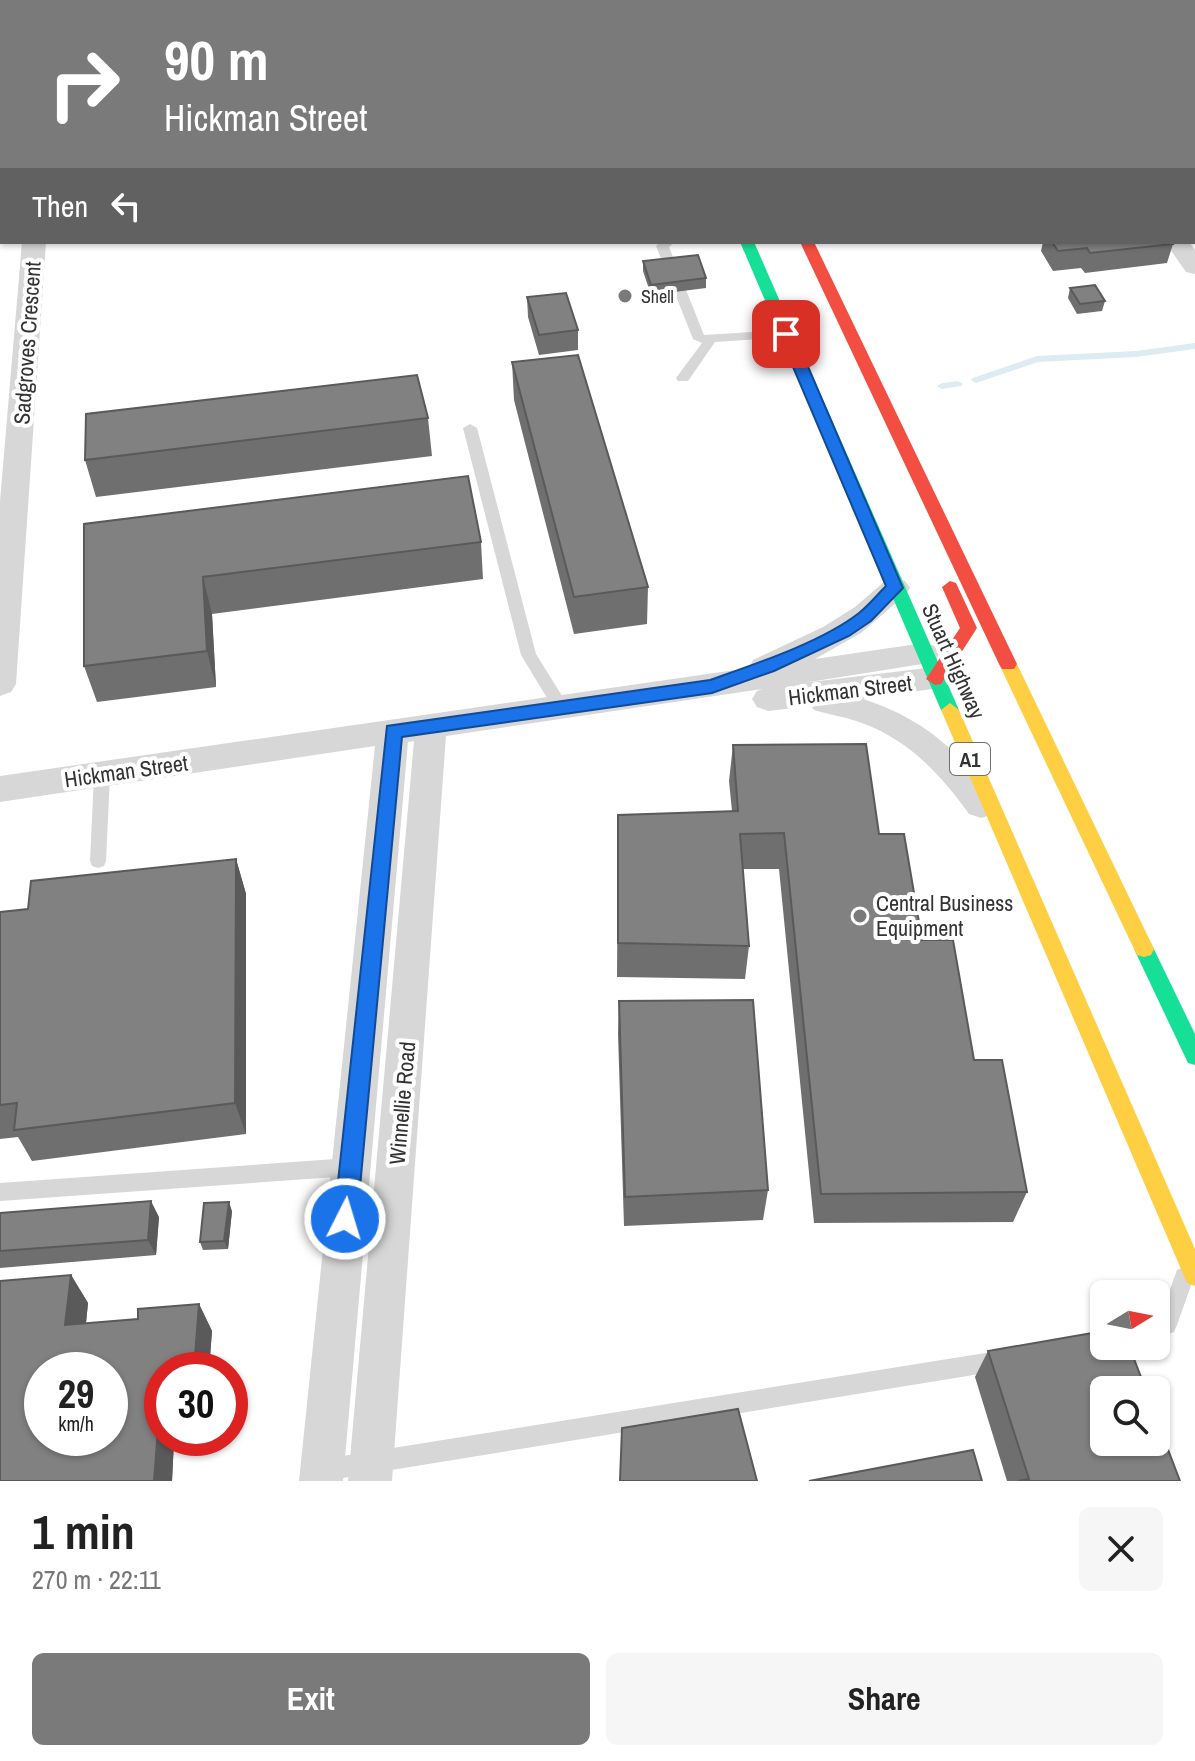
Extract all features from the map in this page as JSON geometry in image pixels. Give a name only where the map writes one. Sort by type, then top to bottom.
[{"type":"highway","name":"Stuart Highway","points":[[748,244],[792,328],[895,588],[943,663],[1010,847],[1192,1269]]},
{"type":"highway","points":[[791,244],[817,299]]},
{"type":"highway","name":"Stuart Highway","points":[[808,244],[1195,1056]]},
{"type":"highway","points":[[872,379],[867,407],[969,628],[943,663]]},
{"type":"highway","points":[[998,679],[1035,721]]},
{"type":"street","name":"Sadgroves Crescent","points":[[0,684],[34,244]]},
{"type":"street","points":[[1178,244],[1195,267]]},
{"type":"street","name":"Hickman Street","points":[[712,687],[768,666],[843,631],[865,617],[895,588]]},
{"type":"street","name":"Hickman Street","points":[[431,735],[561,707],[712,687],[943,663]]},
{"type":"street","name":"Hickman Street","points":[[0,789],[253,753],[765,700],[943,663]]},
{"type":"street","name":"Hickman Street","points":[[765,700],[798,700],[846,706],[880,716],[912,731],[937,751],[959,776],[1010,847]]},
{"type":"street","name":"Winnellie Road","points":[[371,1472],[431,735]]},
{"type":"street","name":"Winnellie Road","points":[[322,1476],[392,740]]},
{"type":"lane","points":[[666,244],[662,246],[699,339],[792,328]]},
{"type":"lane","points":[[683,378],[711,339]]},
{"type":"lane","points":[[470,428],[516,614],[538,674],[561,707]]},
{"type":"lane","points":[[98,861],[102,775]]},
{"type":"lane","points":[[0,1192],[350,1167]]},
{"type":"lane","points":[[1170,1318],[1192,1269]]},
{"type":"lane","points":[[322,1476],[371,1472],[1026,1356]]},
{"type":"building","points":[[1053,244],[1173,244],[1090,253],[1087,248],[1058,251]]},
{"type":"building","points":[[698,255],[706,278],[651,285],[643,261]]},
{"type":"building","points":[[1095,285],[1105,301],[1080,304],[1070,288]]},
{"type":"building","points":[[566,293],[578,330],[539,335],[527,297]]},
{"type":"building","points":[[578,355],[648,587],[574,597],[512,362]]},
{"type":"building","points":[[417,375],[428,418],[85,460],[86,414]]},
{"type":"building","points":[[468,476],[481,542],[203,577],[207,651],[84,666],[84,524]]},
{"type":"building","points":[[866,744],[879,834],[904,834],[922,940],[953,940],[974,1060],[1002,1060],[1027,1192],[821,1194],[784,833],[740,834],[749,946],[618,943],[618,815],[738,811],[733,745]]},
{"type":"building","points":[[236,859],[235,1103],[14,1130],[17,1103],[0,1105],[0,912],[28,909],[31,881]]},
{"type":"building","points":[[753,1000],[768,1190],[625,1197],[619,1001]]},
{"type":"building","points":[[151,1201],[148,1240],[0,1251],[0,1213]]},
{"type":"building","points":[[229,1202],[224,1241],[200,1242],[204,1203]]},
{"type":"building","points":[[71,1275],[65,1325],[138,1319],[138,1309],[199,1304],[195,1352],[144,1352],[144,1456],[156,1456],[154,1481],[0,1481],[0,1281]]},
{"type":"building","points":[[1090,1333],[1090,1360],[1134,1360],[1141,1376],[1090,1376],[1090,1456],[1170,1455],[1180,1481],[1018,1481],[1029,1479],[988,1351]]},
{"type":"building","points":[[738,1409],[757,1481],[620,1481],[622,1428]]},
{"type":"building","points":[[973,1450],[982,1481],[809,1481]]},
{"type":"waterway","points":[[976,380],[1037,359],[1136,354],[1195,346]]},
{"type":"waterway","points":[[942,386],[958,384]]},
{"type":"traffic: fast","points":[[748,244],[950,710]]},
{"type":"traffic: fast","points":[[1144,949],[1195,1056]]},
{"type":"traffic: slow","points":[[1008,664],[1144,949]]},
{"type":"traffic: slow","points":[[950,710],[1195,1275]]},
{"type":"traffic: jam","points":[[808,244],[1008,664]]},
{"type":"traffic: jam","points":[[935,679],[969,628],[950,587]]},
{"type":"place","name":"Shell","points":[[625,296]]},
{"type":"place","name":"Central Business Equipment","points":[[860,916]]},
{"type":"route","points":[[345,1219],[393,731],[712,687],[819,644],[865,617],[895,588],[786,334]]}]
